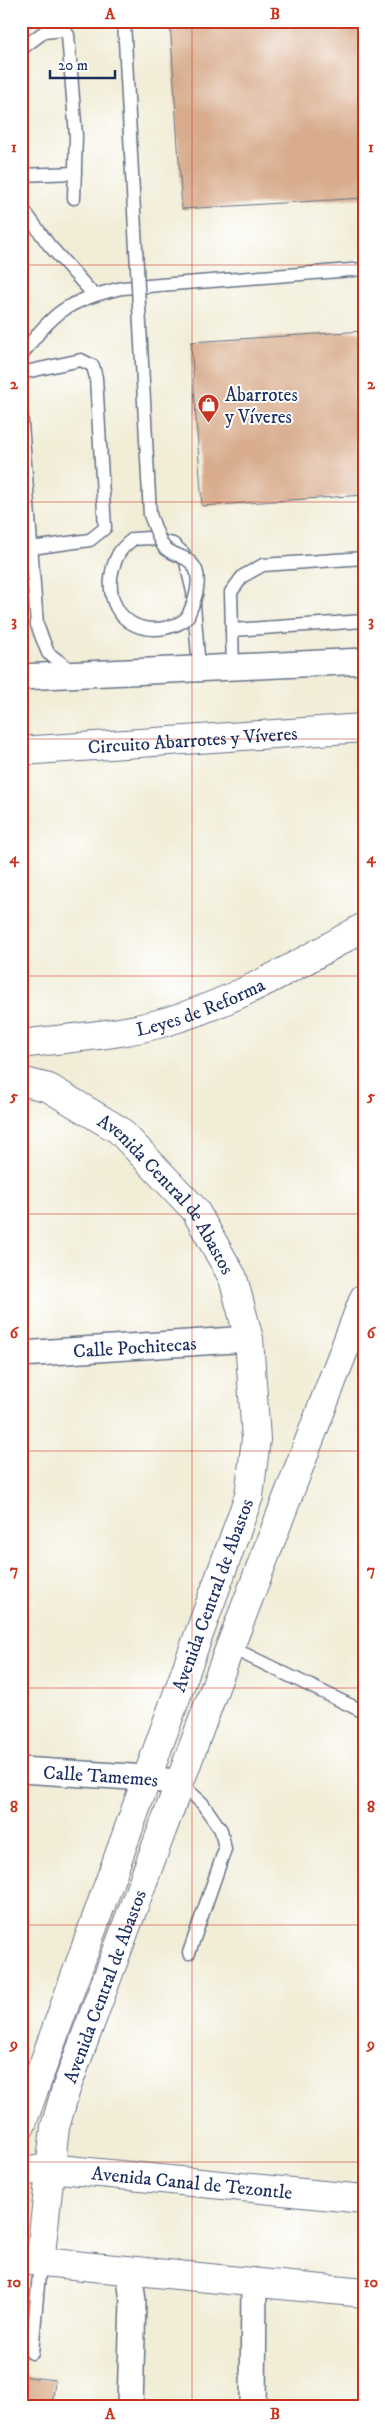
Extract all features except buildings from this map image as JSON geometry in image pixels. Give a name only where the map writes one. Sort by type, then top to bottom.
[{"type":"street","points":[[21,677],[364,661]]},
{"type":"street","name":"Circuito Abarrotes y Víveres","points":[[21,751],[364,728]]},
{"type":"street","name":"Leyes de Reforma","points":[[21,1044],[94,1035],[164,1023],[236,995],[364,927]]},
{"type":"street","name":"Avenida Central de Abastos","points":[[21,1081],[49,1088],[119,1130],[195,1210],[233,1278],[248,1339],[256,1439],[249,1496],[21,2126]]},
{"type":"street","name":"Avenida Central de Abastos","points":[[31,2261],[55,2127],[66,2089],[230,1647],[359,1324],[364,1298]]},
{"type":"street","name":"Calle Pochitecas","points":[[21,1354],[248,1339]]},
{"type":"street","name":"Calle Tamemes","points":[[21,1770],[147,1778],[180,1783]]},
{"type":"street","name":"Avenida Canal de Tezontle","points":[[21,2172],[49,2168],[364,2198]]},
{"type":"street","points":[[31,2261],[364,2293]]},
{"type":"street","points":[[129,2270],[133,2301],[130,2406]]},
{"type":"street","points":[[253,2406],[254,2281]]},
{"type":"lane","points":[[124,21],[150,515],[164,547],[185,557],[195,568],[198,592],[187,617],[173,626],[157,629],[138,628],[127,620],[114,605],[111,586],[112,570],[120,551],[132,539],[150,538],[173,544],[184,554],[193,592],[199,669]]},
{"type":"lane","points":[[21,49],[44,32],[64,30],[68,35],[76,136],[74,198]]},
{"type":"lane","points":[[21,175],[75,173]]},
{"type":"lane","points":[[21,206],[49,245],[93,294]]},
{"type":"lane","points":[[21,356],[41,328],[65,307],[93,294],[122,288],[364,269]]},
{"type":"lane","points":[[21,372],[81,360],[92,366],[96,378],[105,528],[90,540],[31,548]]},
{"type":"lane","points":[[21,410],[37,625],[48,653],[77,675]]},
{"type":"lane","points":[[233,668],[231,592],[243,576],[263,565],[364,558]]},
{"type":"lane","points":[[232,630],[364,621]]},
{"type":"lane","points":[[230,1647],[364,1712]]},
{"type":"lane","points":[[180,1783],[202,1803],[221,1830],[225,1849],[189,1953]]},
{"type":"lane","points":[[31,2261],[32,2353]]},
{"type":"place","name":"Abarrotes y Víveres","points":[[209,424]]}]
